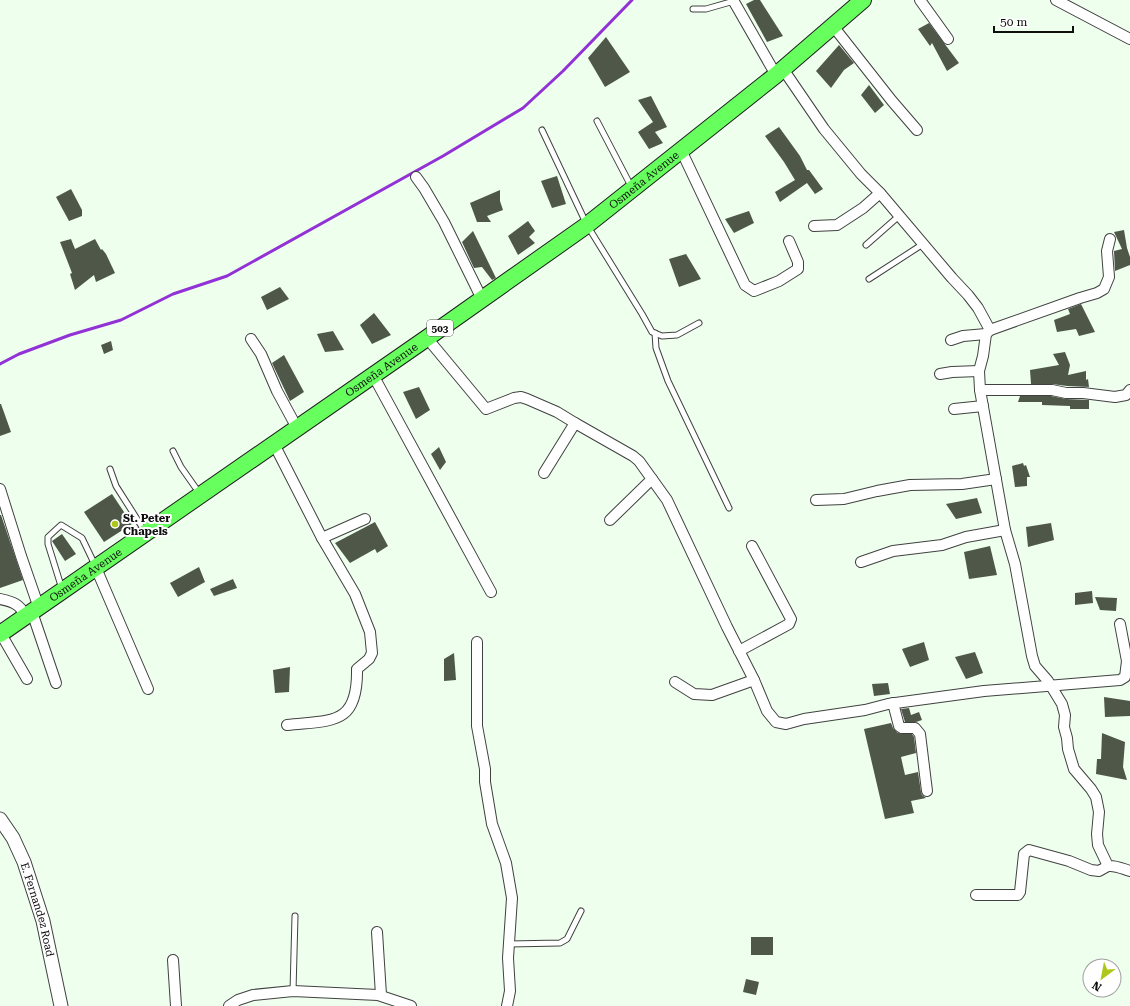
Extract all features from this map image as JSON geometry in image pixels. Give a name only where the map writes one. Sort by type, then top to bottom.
[{"type":"main road","name":"Osmeña Avenue","points":[[0,634],[374,375],[586,225],[779,72],[863,0]]},
{"type":"street","points":[[920,0],[948,39]]},
{"type":"street","points":[[1056,0],[1130,39]]},
{"type":"street","points":[[734,1],[779,72],[824,129],[861,174],[880,193],[978,308],[988,332],[979,371],[980,390],[1005,530],[1015,564],[1032,656],[1035,666],[1052,686],[1062,704],[1065,715],[1064,727],[1068,749],[1074,769],[1096,797],[1099,812],[1097,834],[1098,845],[1108,866]]},
{"type":"street","points":[[833,26],[892,101],[917,130]]},
{"type":"street","points":[[681,150],[745,285],[754,291],[779,281],[798,270],[798,262],[789,241]]},
{"type":"street","points":[[416,177],[444,222],[482,299]]},
{"type":"street","points":[[814,226],[837,224],[863,208],[880,193]]},
{"type":"street","points":[[951,340],[963,336],[988,332],[1097,293],[1104,289],[1109,277],[1107,252],[1110,239]]},
{"type":"street","points":[[427,338],[486,409],[514,398],[521,397],[557,412],[633,456],[639,461],[668,500],[727,627],[754,680],[767,712],[776,722],[786,724],[804,719],[865,710],[893,703],[984,691],[1120,680],[1125,677],[1127,661],[1120,624]]},
{"type":"street","points":[[251,339],[261,354],[277,391],[297,428]]},
{"type":"street","points":[[940,374],[979,371]]},
{"type":"street","points":[[374,375],[491,592]]},
{"type":"street","points":[[980,390],[1052,390],[1066,393],[1083,393],[1115,397],[1126,395],[1130,390]]},
{"type":"street","points":[[954,410],[983,406]]},
{"type":"street","points":[[544,473],[575,423]]},
{"type":"street","points":[[274,444],[322,538],[355,594],[370,632],[372,653],[369,659],[357,669],[357,682],[353,698],[350,707],[341,717],[331,720],[287,725]]},
{"type":"street","points":[[610,520],[652,479]]},
{"type":"street","points":[[816,500],[844,499],[910,485],[962,484],[996,479]]},
{"type":"street","points":[[0,489],[21,556],[32,612],[56,683]]},
{"type":"street","points":[[322,538],[365,519]]},
{"type":"street","points":[[861,562],[893,551],[942,544],[966,537],[1005,530]]},
{"type":"street","points":[[739,651],[789,624],[791,619],[752,546]]},
{"type":"street","points":[[96,568],[148,689]]},
{"type":"street","points":[[0,599],[15,603],[21,608],[32,612]]},
{"type":"street","points":[[0,634],[27,679]]},
{"type":"street","points":[[476,642],[477,726],[492,824],[506,863],[512,898],[508,958],[510,991],[507,1006]]},
{"type":"street","points":[[675,682],[694,694],[712,695],[754,680]]},
{"type":"street","points":[[893,703],[899,726],[902,728],[915,728],[920,734],[927,792]]},
{"type":"street","name":"E. Fernandez Road","points":[[0,819],[13,838],[24,862],[43,921],[61,1006]]},
{"type":"street","points":[[976,895],[1018,895],[1020,892],[1024,854],[1028,850],[1069,861],[1091,870],[1099,871],[1108,866],[1112,866],[1130,871]]},
{"type":"street","points":[[377,932],[381,995]]},
{"type":"street","points":[[173,960],[176,1006]]},
{"type":"street","points":[[229,1006],[238,1000],[253,995],[292,991],[381,995],[411,1006]]},
{"type":"lane","points":[[694,9],[706,9],[734,1]]},
{"type":"lane","points":[[597,121],[632,188]]},
{"type":"lane","points":[[542,130],[586,225],[652,332],[662,336],[677,335],[699,323]]},
{"type":"lane","points":[[866,245],[899,216]]},
{"type":"lane","points":[[869,279],[924,244]]},
{"type":"lane","points":[[655,333],[656,348],[668,381],[729,508]]},
{"type":"lane","points":[[173,450],[181,467],[201,495]]},
{"type":"lane","points":[[110,469],[116,486],[146,533]]},
{"type":"lane","points":[[63,591],[48,544],[48,537],[60,525],[82,538],[96,568]]},
{"type":"lane","points":[[509,944],[560,943],[567,939],[580,912]]},
{"type":"lane","points":[[292,991],[295,916]]},
{"type":"building","points":[[754,0],[760,0],[783,36],[767,42],[746,4]]},
{"type":"building","points":[[929,23],[959,63],[947,71],[932,43],[930,46],[918,29]]},
{"type":"building","points":[[606,37],[630,72],[605,87],[588,58]]},
{"type":"building","points":[[839,45],[854,63],[844,70],[831,88],[816,71]]},
{"type":"building","points":[[869,85],[884,105],[875,113],[861,95]]},
{"type":"building","points":[[651,96],[667,127],[655,132],[663,143],[649,149],[638,132],[653,122],[638,100]]},
{"type":"building","points":[[779,127],[800,156],[807,170],[809,170],[823,189],[815,194],[807,183],[780,202],[775,192],[795,180],[765,136]]},
{"type":"building","points":[[557,176],[566,204],[552,208],[541,181]]},
{"type":"building","points":[[71,189],[82,210],[82,216],[69,221],[56,197]]},
{"type":"building","points":[[500,190],[500,201],[503,210],[487,216],[491,222],[477,222],[470,203]]},
{"type":"building","points":[[749,211],[754,223],[734,233],[725,219]]},
{"type":"building","points":[[528,221],[535,231],[529,237],[535,243],[518,255],[508,236]]},
{"type":"building","points":[[1124,230],[1130,257],[1130,265],[1115,271],[1114,251],[1122,249],[1114,232]]},
{"type":"building","points":[[473,231],[496,278],[492,280],[482,267],[474,268],[462,242]]},
{"type":"building","points":[[71,239],[75,249],[95,239],[101,250],[102,249],[106,254],[115,273],[96,282],[94,275],[75,290],[70,274],[72,273],[60,242]]},
{"type":"building","points":[[686,254],[701,279],[679,287],[669,259]]},
{"type":"building","points":[[280,287],[289,299],[267,310],[261,297]]},
{"type":"building","points":[[1081,304],[1095,332],[1079,336],[1076,329],[1057,332],[1054,320],[1070,314],[1068,309]]},
{"type":"building","points":[[374,313],[391,335],[372,344],[360,325]]},
{"type":"building","points":[[333,331],[344,350],[325,352],[317,334]]},
{"type":"building","points":[[111,341],[113,350],[104,354],[101,345]]},
{"type":"building","points":[[1065,352],[1070,365],[1068,375],[1086,371],[1086,380],[1088,379],[1089,387],[1031,384],[1030,370],[1059,365],[1053,354]]},
{"type":"building","points":[[284,355],[304,392],[290,401],[272,363]]},
{"type":"building","points":[[419,387],[430,410],[416,419],[403,392]]},
{"type":"building","points":[[1020,396],[1051,396],[1066,399],[1089,400],[1089,409],[1070,409],[1070,406],[1042,405],[1042,402],[1018,402]]},
{"type":"building","points":[[0,404],[11,432],[0,436]]},
{"type":"building","points":[[439,447],[446,462],[440,470],[431,454]]},
{"type":"building","points":[[1023,463],[1024,466],[1026,465],[1030,477],[1027,477],[1027,486],[1015,487],[1012,466]]},
{"type":"building","points":[[112,494],[132,524],[104,542],[84,512]]},
{"type":"building","points":[[977,498],[982,513],[956,519],[946,504]]},
{"type":"building","points":[[0,515],[23,580],[0,588]]},
{"type":"building","points":[[375,522],[388,546],[377,553],[375,549],[350,563],[335,543]]},
{"type":"building","points":[[1051,523],[1054,540],[1028,547],[1026,527]]},
{"type":"building","points":[[62,534],[76,554],[65,561],[52,541]]},
{"type":"building","points":[[990,546],[997,575],[969,579],[964,552]]},
{"type":"building","points":[[199,567],[205,582],[178,597],[170,583]]},
{"type":"building","points":[[233,579],[237,588],[214,596],[210,589]]},
{"type":"building","points":[[1092,591],[1093,603],[1075,605],[1075,593]]},
{"type":"building","points":[[1095,597],[1117,598],[1116,611],[1100,610]]},
{"type":"building","points":[[924,642],[929,660],[910,667],[902,649]]},
{"type":"building","points":[[975,652],[983,673],[966,679],[955,657]]},
{"type":"building","points":[[454,653],[456,680],[444,681],[444,659]]},
{"type":"building","points":[[290,667],[289,692],[275,693],[273,670]]},
{"type":"building","points":[[888,683],[890,694],[874,696],[872,684]]},
{"type":"building","points":[[1104,697],[1130,701],[1130,716],[1105,717]]},
{"type":"building","points":[[909,708],[911,715],[919,712],[922,720],[916,722],[905,722],[901,709]]},
{"type":"building","points":[[891,723],[893,728],[898,733],[912,734],[914,737],[916,753],[901,757],[905,775],[918,772],[921,792],[926,798],[911,801],[914,813],[885,819],[864,729]]},
{"type":"building","points":[[1102,733],[1125,742],[1123,767],[1127,780],[1096,774],[1097,759],[1101,759]]},
{"type":"building","points":[[751,937],[773,937],[773,955],[751,955]]},
{"type":"building","points":[[746,979],[759,982],[756,995],[743,992]]},
{"type":"waterway","points":[[0,364],[19,354],[70,335],[121,320],[173,294],[227,276],[443,156],[523,108],[563,71],[632,0]]},
{"type":"place","name":"St. Peter Chapels","points":[[115,524]]}]
